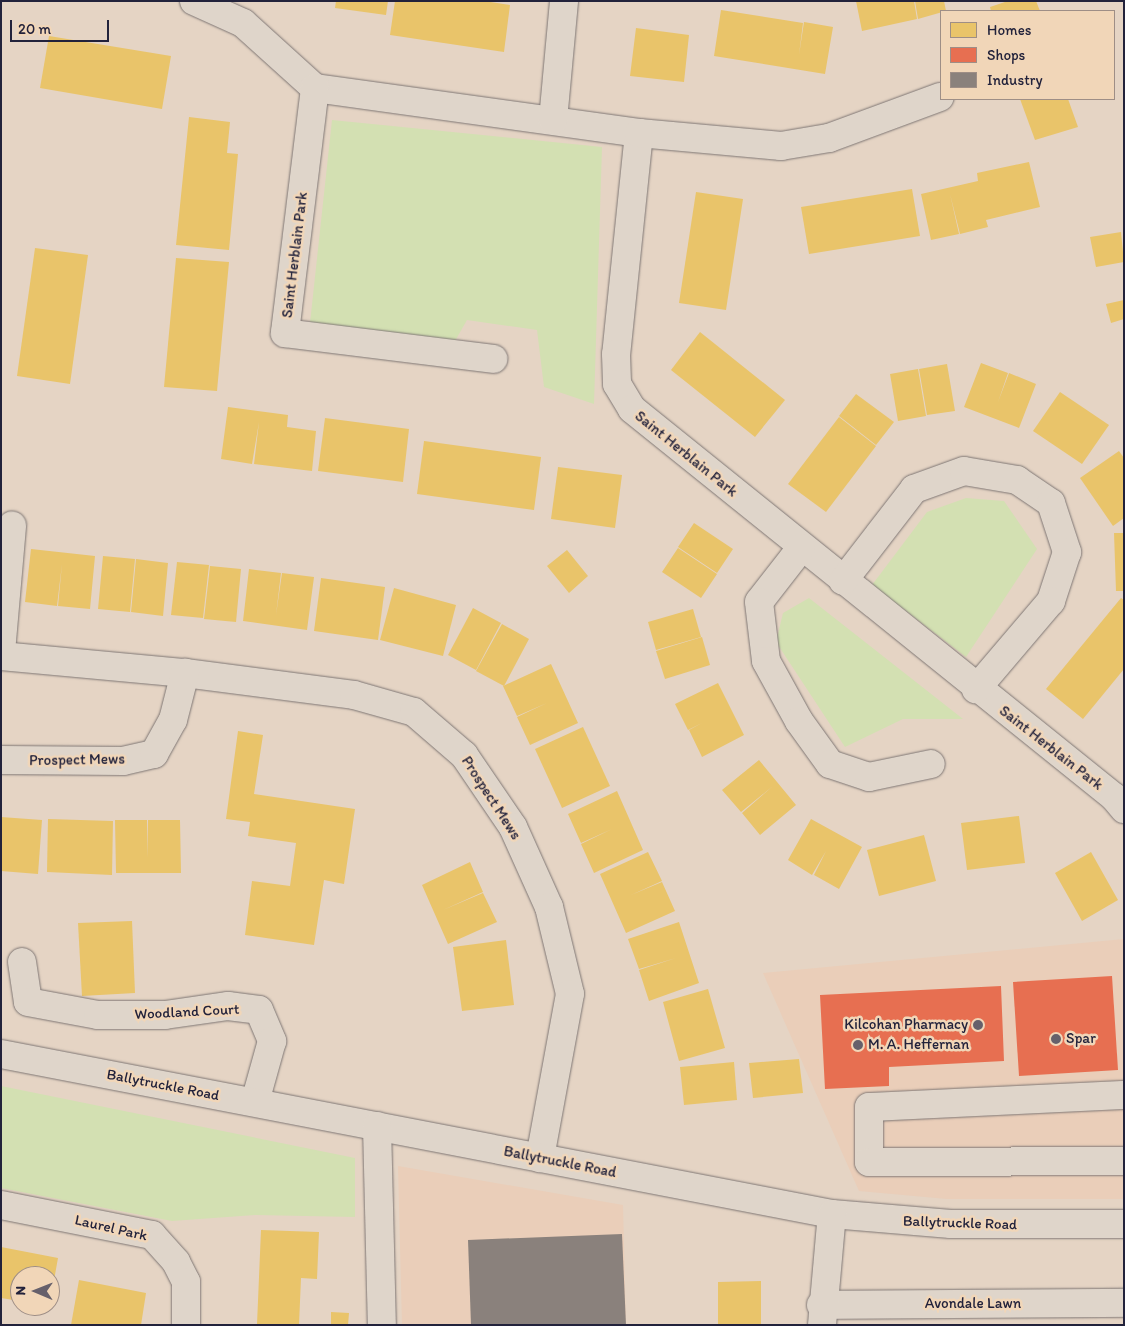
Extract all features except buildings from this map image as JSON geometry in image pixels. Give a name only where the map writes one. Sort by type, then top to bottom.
[{"type":"street","points":[[194,1],[243,22],[315,88],[638,133],[781,146],[829,138],[940,97]]},
{"type":"street","points":[[553,120],[564,1]]},
{"type":"street","name":"Saint Herblain Park","points":[[315,88],[286,333],[493,359]]},
{"type":"street","name":"Saint Herblain Park","points":[[638,133],[616,354],[617,384],[632,410],[976,689],[1114,797],[1124,809]]},
{"type":"street","points":[[843,581],[914,489],[964,471],[1017,480],[1051,503],[1067,552],[1051,601],[976,689]]},
{"type":"street","points":[[1,652],[12,525]]},
{"type":"street","points":[[801,548],[759,602],[766,662],[799,721],[830,764],[869,777],[931,764]]},
{"type":"street","name":"Prospect Mews","points":[[1,656],[185,673],[354,695],[414,712],[464,755],[513,827],[549,907],[570,994],[540,1158]]},
{"type":"street","name":"Prospect Mews","points":[[1,760],[124,760],[154,754],[174,720],[185,673]]},
{"type":"street","name":"Woodland Court","points":[[22,962],[28,1002],[98,1015],[165,1015],[228,1006],[259,1010],[272,1041],[255,1102]]},
{"type":"street","name":"Ballytruckle Road","points":[[1,1054],[832,1214],[951,1224],[1124,1224]]},
{"type":"street","points":[[1124,1095],[869,1107],[869,1162],[1124,1161]]},
{"type":"street","points":[[377,1126],[382,1325]]},
{"type":"street","name":"Laurel Park","points":[[1,1205],[152,1235],[176,1262],[186,1282],[186,1325]]},
{"type":"street","points":[[822,1315],[832,1214]]},
{"type":"street","name":"Avondale Lawn","points":[[822,1315],[1124,1302]]},
{"type":"shaded area","points":[[1124,939],[1124,1199],[947,1199],[859,1191],[763,973]]},
{"type":"shaded area","points":[[398,1166],[623,1205],[626,1325],[402,1325]]},
{"type":"green space","points":[[332,120],[602,147],[594,404],[544,387],[537,330],[467,320],[455,341],[310,323]]},
{"type":"green space","points":[[966,498],[1004,501],[1037,549],[966,657],[872,585],[927,512]]},
{"type":"green space","points":[[809,598],[963,719],[903,719],[845,747],[776,642],[783,613]]},
{"type":"green space","points":[[1,1086],[355,1158],[355,1217],[255,1215],[172,1221],[1,1188]]},
{"type":"place","name":"Kilcohan Pharmacy","points":[[978,1025]]},
{"type":"place","name":"Spar","points":[[1056,1039]]},
{"type":"place","name":"M. A. Heffernan","points":[[858,1045]]}]
